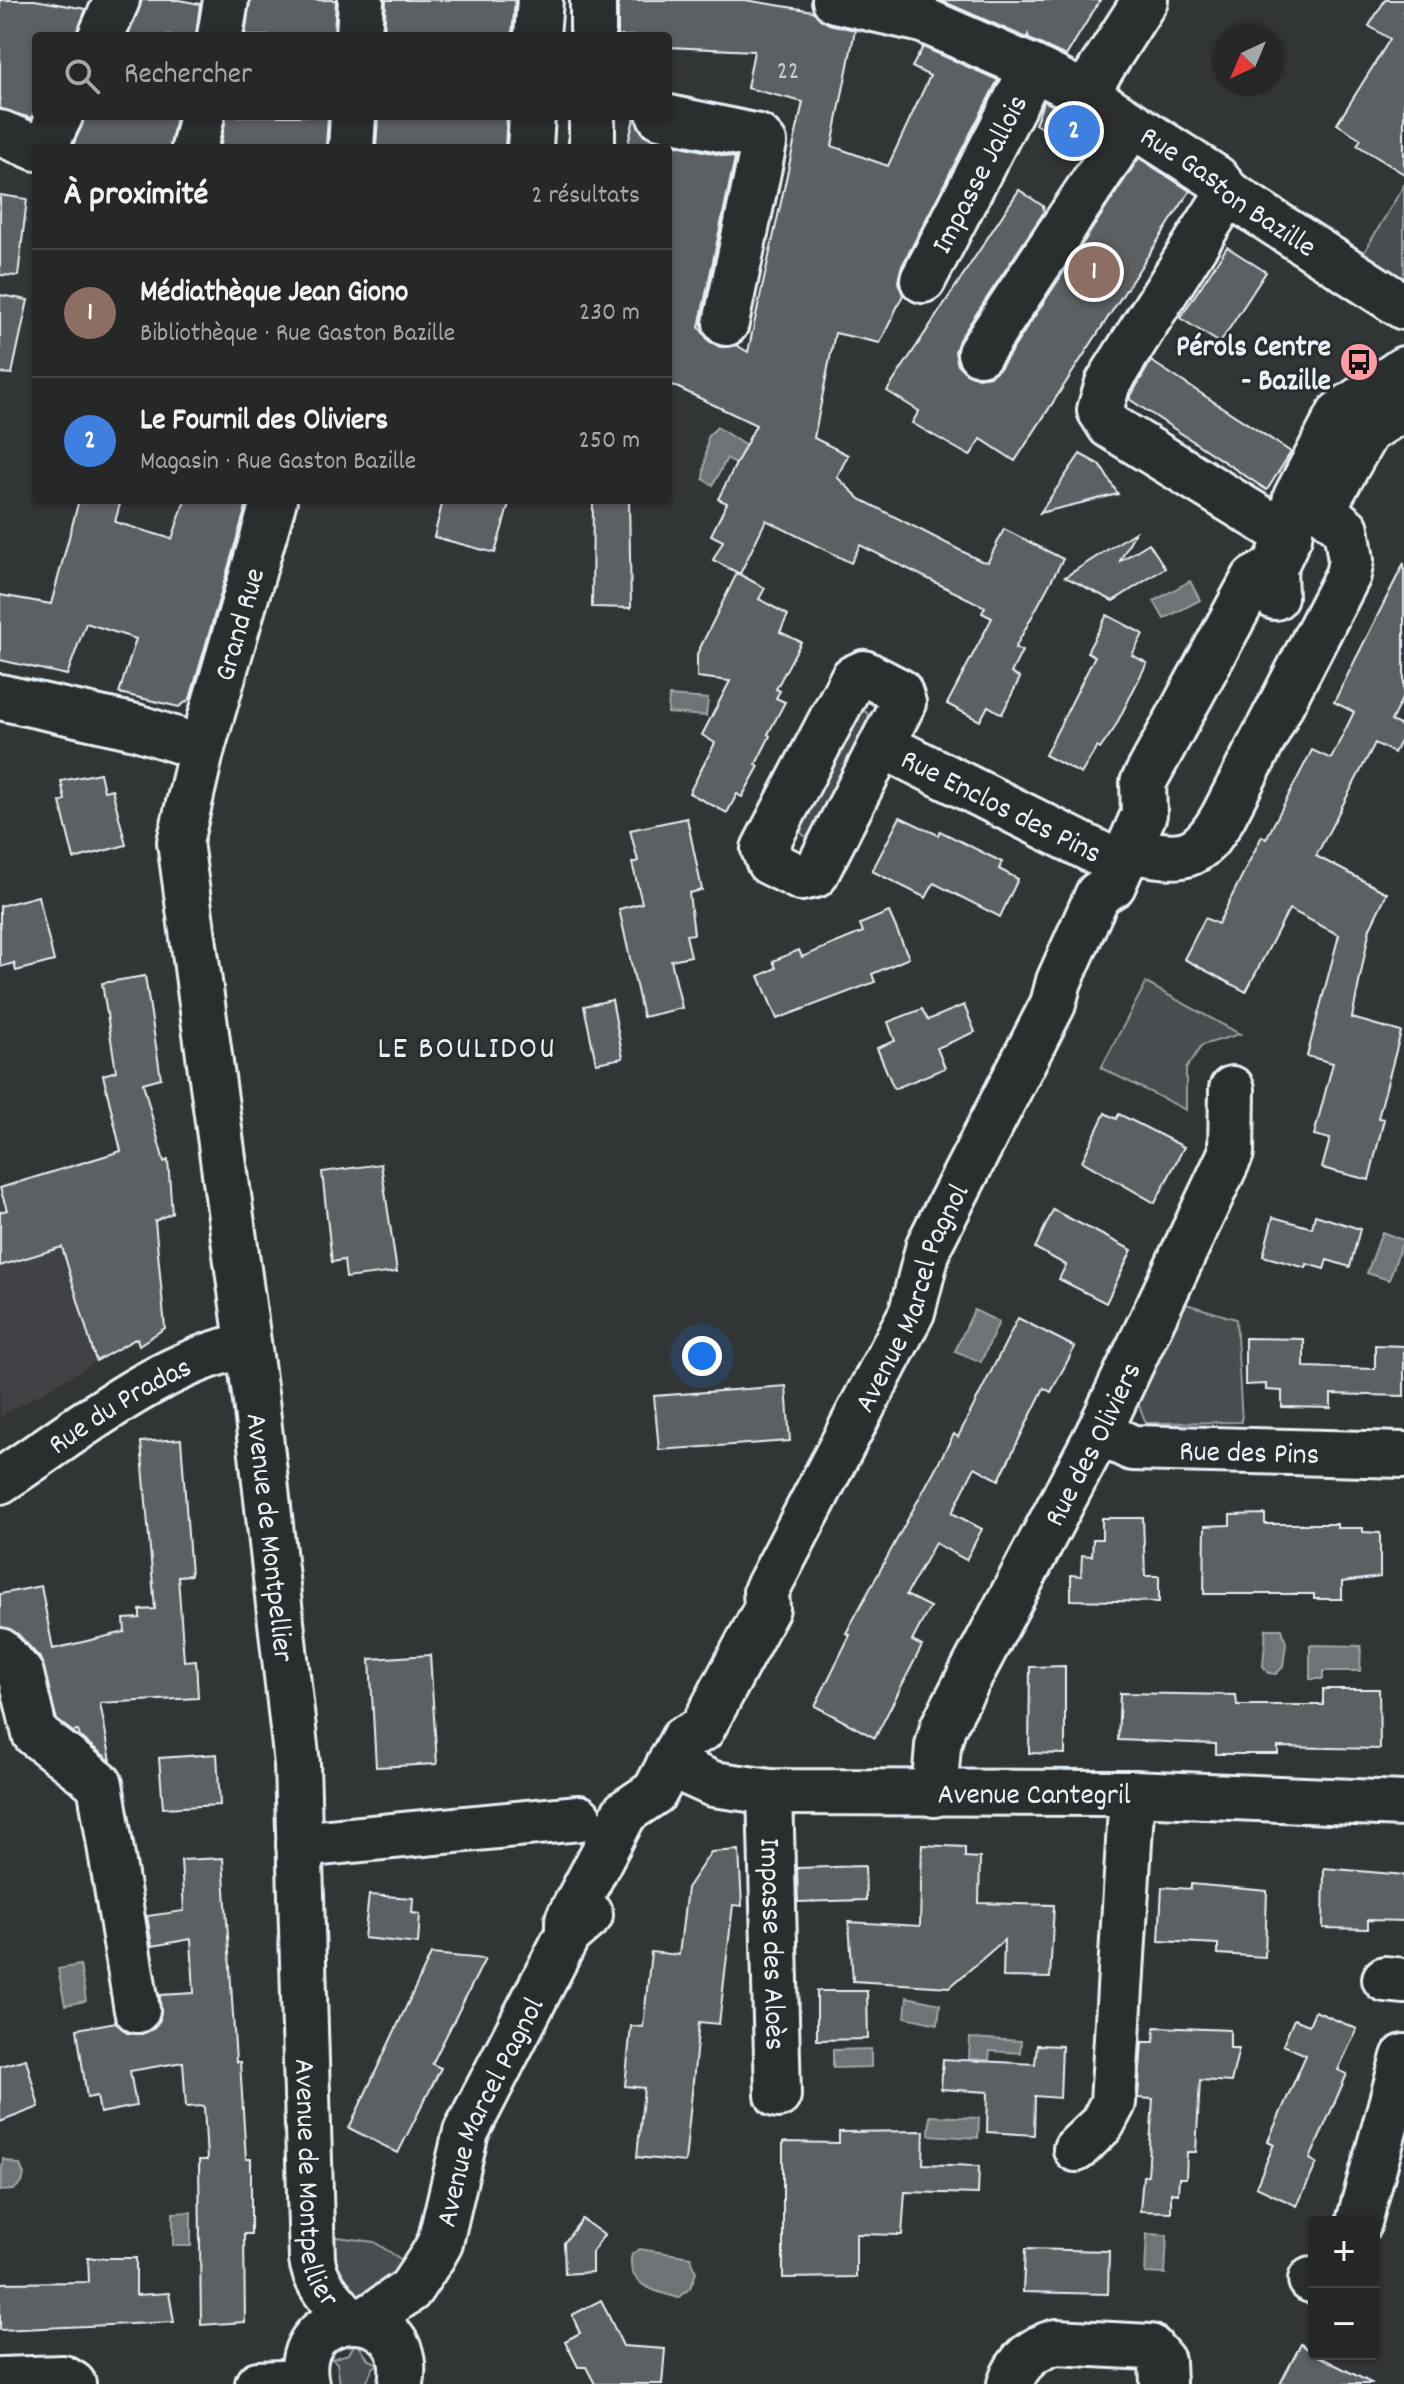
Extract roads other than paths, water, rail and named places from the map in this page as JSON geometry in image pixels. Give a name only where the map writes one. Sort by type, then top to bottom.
[{"type":"street","points":[[221,32],[226,0]]},
{"type":"street","points":[[359,32],[361,0]]},
{"type":"street","points":[[537,32],[540,0]]},
{"type":"street","points":[[593,0],[593,32]]},
{"type":"street","name":"Rue Gaston Bazille","points":[[835,0],[925,10],[1085,94],[1216,178],[1228,193],[1404,307]]},
{"type":"street","points":[[1085,94],[1145,0]]},
{"type":"street","name":"Impasse Jallois","points":[[923,280],[1033,68]]},
{"type":"street","points":[[672,119],[758,137],[764,143],[726,323]]},
{"type":"street","points":[[46,144],[58,120]]},
{"type":"street","points":[[195,144],[201,120]]},
{"type":"street","points":[[351,144],[353,120]]},
{"type":"street","points":[[530,144],[532,120]]},
{"type":"street","points":[[592,120],[592,144]]},
{"type":"street","points":[[980,353],[1132,124]]},
{"type":"street","points":[[0,133],[32,146]]},
{"type":"street","points":[[1228,193],[1108,383],[1100,410],[1110,426],[1295,538],[1296,497],[1340,413],[1404,369]]},
{"type":"street","name":"Avenue Marcel Pagnol","points":[[402,2372],[410,2290],[440,2243],[466,2132],[568,1934],[568,1920],[625,1812],[702,1729],[721,1697],[767,1608],[766,1591],[912,1312],[929,1245],[1053,1004],[1071,991],[1099,959],[1118,906],[1143,783],[1254,579],[1295,538],[1367,431],[1404,408]]},
{"type":"street","name":"Grand Rue","points":[[202,748],[273,504]]},
{"type":"street","name":"Rue Enclos des Pins","points":[[882,745],[1127,854],[1164,856],[1194,853],[1205,845],[1223,817],[1348,575],[1351,560],[1346,529],[1295,538]]},
{"type":"street","points":[[0,697],[136,727],[202,748]]},
{"type":"street","name":"Avenue de Montpellier","points":[[202,748],[180,842],[248,1345],[295,1748],[312,2259],[314,2273],[323,2288],[357,2320],[389,2335],[402,2372]]},
{"type":"street","name":"Rue des Oliviers","points":[[934,1794],[938,1746],[943,1727],[1099,1432],[1231,1153],[1232,1089]]},
{"type":"street","name":"Rue du Pradas","points":[[0,1481],[155,1381],[219,1351],[248,1345]]},
{"type":"street","name":"Rue des Pins","points":[[1099,1432],[1132,1448],[1404,1455]]},
{"type":"street","points":[[0,1651],[21,1674],[35,1734],[100,1784],[137,2010]]},
{"type":"street","name":"Avenue Cantegril","points":[[669,1765],[713,1784],[770,1792],[1132,1793],[1404,1804]]},
{"type":"street","name":"Impasse des Aloès","points":[[770,1792],[778,2095]]},
{"type":"street","points":[[1076,2149],[1102,2124],[1113,2103],[1132,1793]]},
{"type":"street","points":[[299,1845],[579,1818]]},
{"type":"street","points":[[1361,2216],[1404,2057]]},
{"type":"street","name":"Avenue Marcel Pagnol","points":[[306,2383],[304,2367],[313,2340],[335,2323],[357,2320],[410,2290]]},
{"type":"street","points":[[1010,2384],[1025,2358],[1042,2345],[1056,2342],[1143,2344],[1160,2368]]},
{"type":"street","points":[[0,2380],[63,2378],[73,2384]]},
{"type":"street","points":[[258,2384],[306,2383]]},
{"type":"place","name":"Le Fournil des Oliviers","points":[[1074,131]]},
{"type":"place","name":"Médiathèque Jean Giono","points":[[1094,272]]},
{"type":"place","name":"Pérols Centre - Bazille","points":[[1359,362]]},
{"type":"district","name":"LE BOULIDOU","points":[[467,1046]]}]
